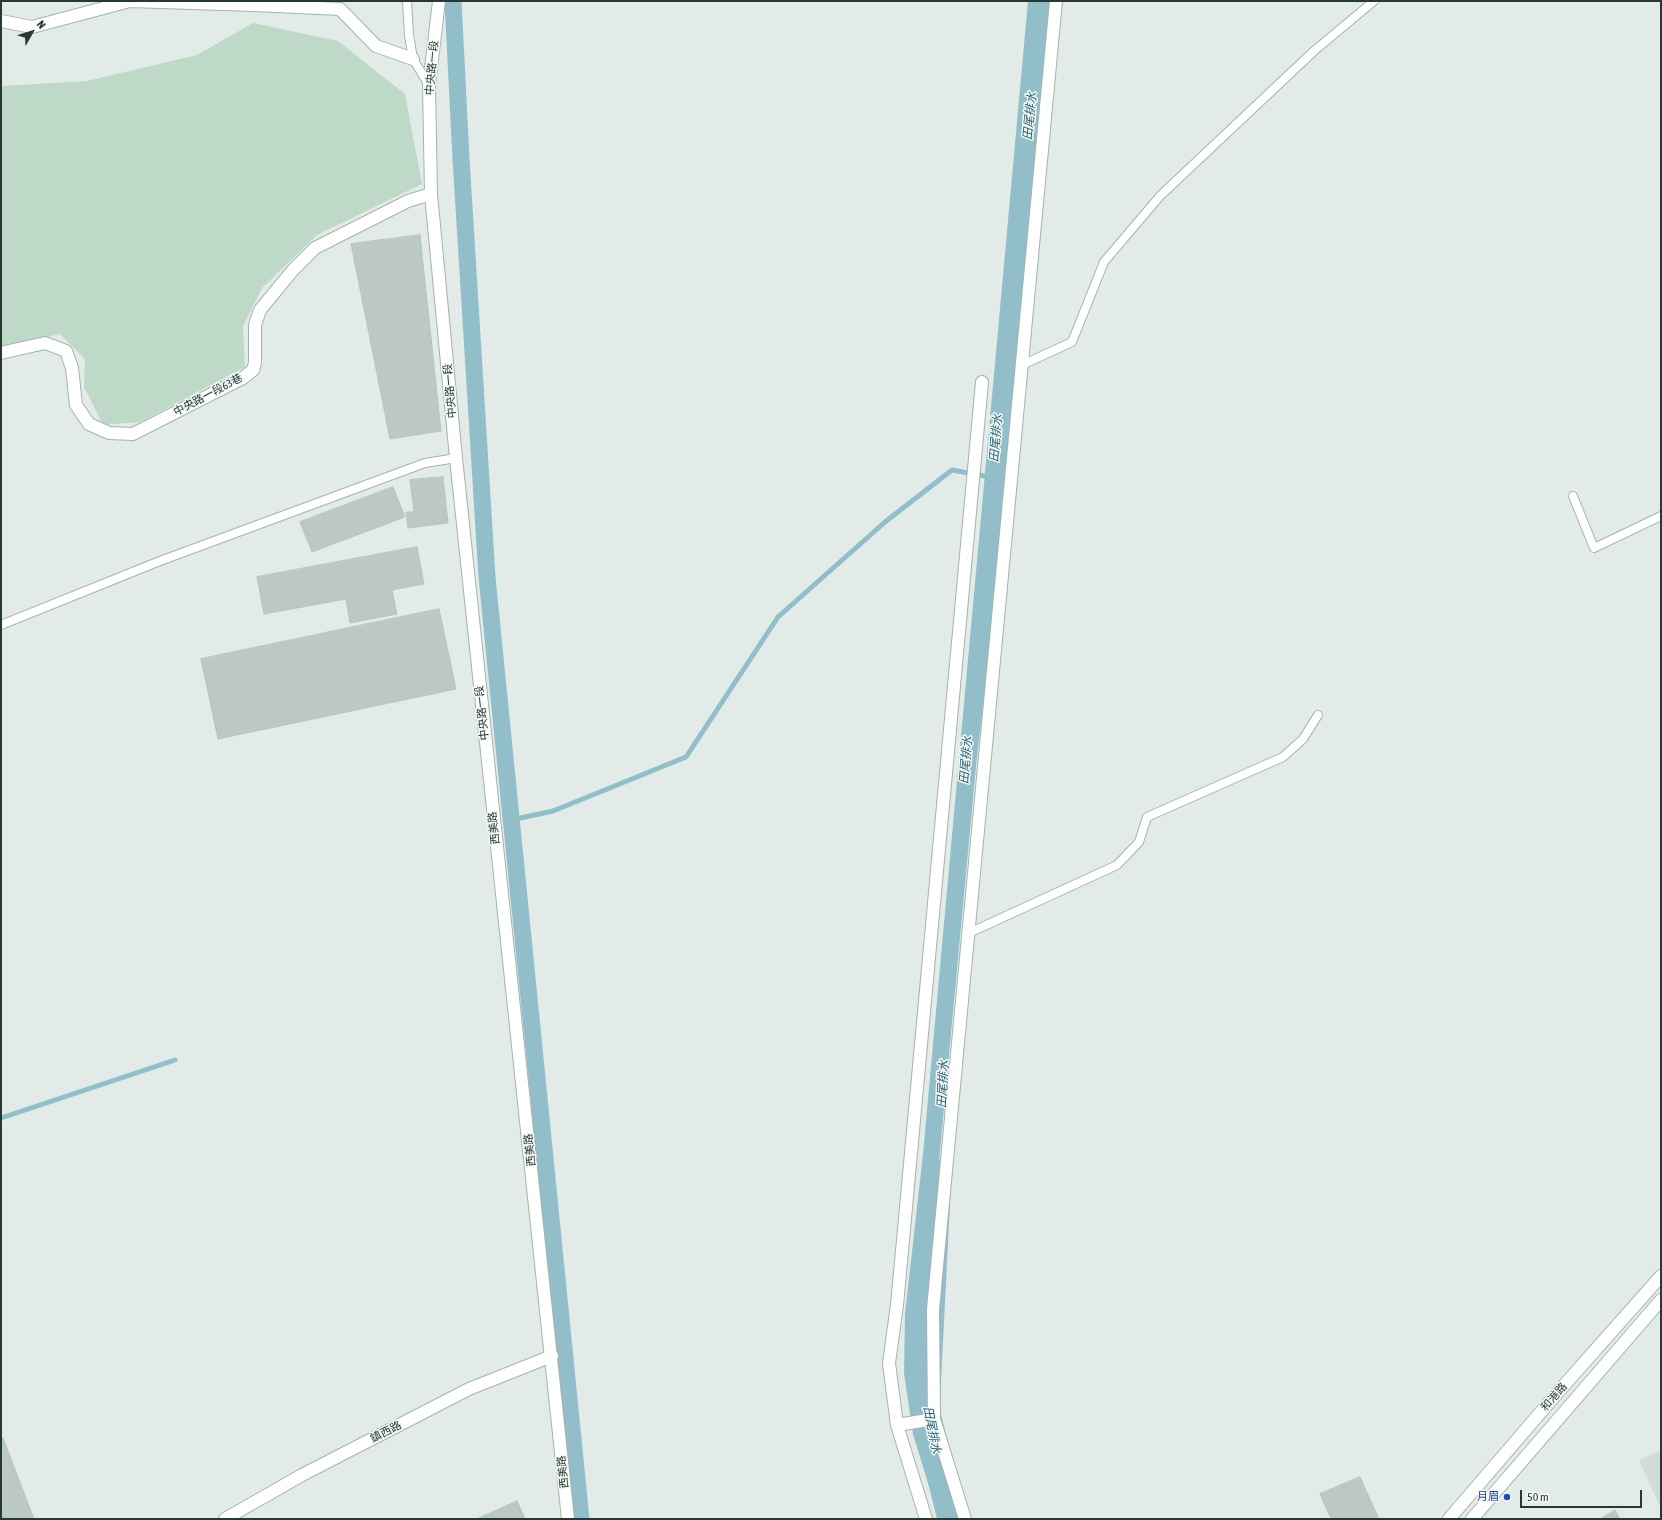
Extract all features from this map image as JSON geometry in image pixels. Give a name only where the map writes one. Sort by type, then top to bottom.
[{"type":"street","name":"中央路一段","points":[[439,1],[429,84],[431,194],[489,780]]},
{"type":"street","points":[[965,1519],[934,1419],[933,1309],[1056,1]]},
{"type":"street","points":[[1,21],[32,27],[130,2],[340,9],[376,46],[414,59]]},
{"type":"street","name":"中央路一段63巷","points":[[1,353],[45,343],[66,351],[72,368],[76,405],[89,424],[109,434],[133,434],[244,378],[253,370],[255,363],[254,325],[260,310],[293,270],[315,248],[408,201],[431,194]]},
{"type":"street","points":[[926,1519],[897,1424],[889,1363],[897,1305],[982,382]]},
{"type":"street","name":"西美路","points":[[489,780],[552,1356],[568,1519]]},
{"type":"street","name":"和港路","points":[[1449,1519],[1559,1391],[1661,1276]]},
{"type":"street","name":"和港路","points":[[1472,1519],[1661,1300]]},
{"type":"street","name":"鎮西路","points":[[225,1519],[302,1475],[469,1389],[552,1356]]},
{"type":"street","points":[[897,1424],[934,1419]]},
{"type":"lane","points":[[407,1],[409,35],[414,59],[429,84]]},
{"type":"lane","points":[[1022,365],[1072,342],[1104,262],[1160,196],[1314,51],[1374,1]]},
{"type":"lane","points":[[1,625],[160,561],[425,463],[456,458]]},
{"type":"lane","points":[[1573,496],[1594,548],[1661,516]]},
{"type":"lane","points":[[969,933],[1117,865],[1139,842],[1147,817],[1283,757],[1303,738],[1318,715]]},
{"type":"shaded area","points":[[1661,1450],[1661,1509],[1639,1460]]},
{"type":"green space","points":[[253,23],[338,41],[405,94],[422,184],[317,235],[262,288],[243,326],[245,367],[140,422],[103,425],[84,387],[85,359],[60,334],[1,347],[1,86],[87,81],[197,55]]},
{"type":"water","points":[[1028,1],[1051,1],[1008,487],[976,766],[924,1322],[925,1405],[959,1519],[939,1519],[913,1434],[904,1373],[905,1314],[923,1154]]},
{"type":"building","points":[[420,235],[441,431],[390,439],[351,244]]},
{"type":"building","points":[[443,477],[448,523],[408,528],[406,512],[414,512],[410,480]]},
{"type":"building","points":[[393,487],[405,517],[312,552],[300,522]]},
{"type":"building","points":[[417,547],[424,584],[392,590],[397,614],[350,623],[346,599],[264,614],[257,577]]},
{"type":"building","points":[[439,609],[456,689],[218,739],[201,659]]},
{"type":"building","points":[[3,1438],[34,1519],[1,1519],[1,1439]]},
{"type":"building","points":[[1360,1477],[1378,1517],[1372,1519],[1331,1519],[1320,1494]]},
{"type":"building","points":[[517,1501],[525,1519],[477,1519]]},
{"type":"building","points":[[1615,1510],[1620,1519],[1601,1519]]},
{"type":"waterway","points":[[453,1],[461,159],[487,577],[581,1519]]},
{"type":"waterway","points":[[511,820],[553,811],[686,757],[778,617],[885,522],[952,470],[990,477]]},
{"type":"waterway","points":[[1,1118],[175,1060]]},
{"type":"waterway","name":"田尾排水","points":[[937,1174],[925,1410],[952,1519]]},
{"type":"place","name":"月眉","points":[[1507,1497]]}]
